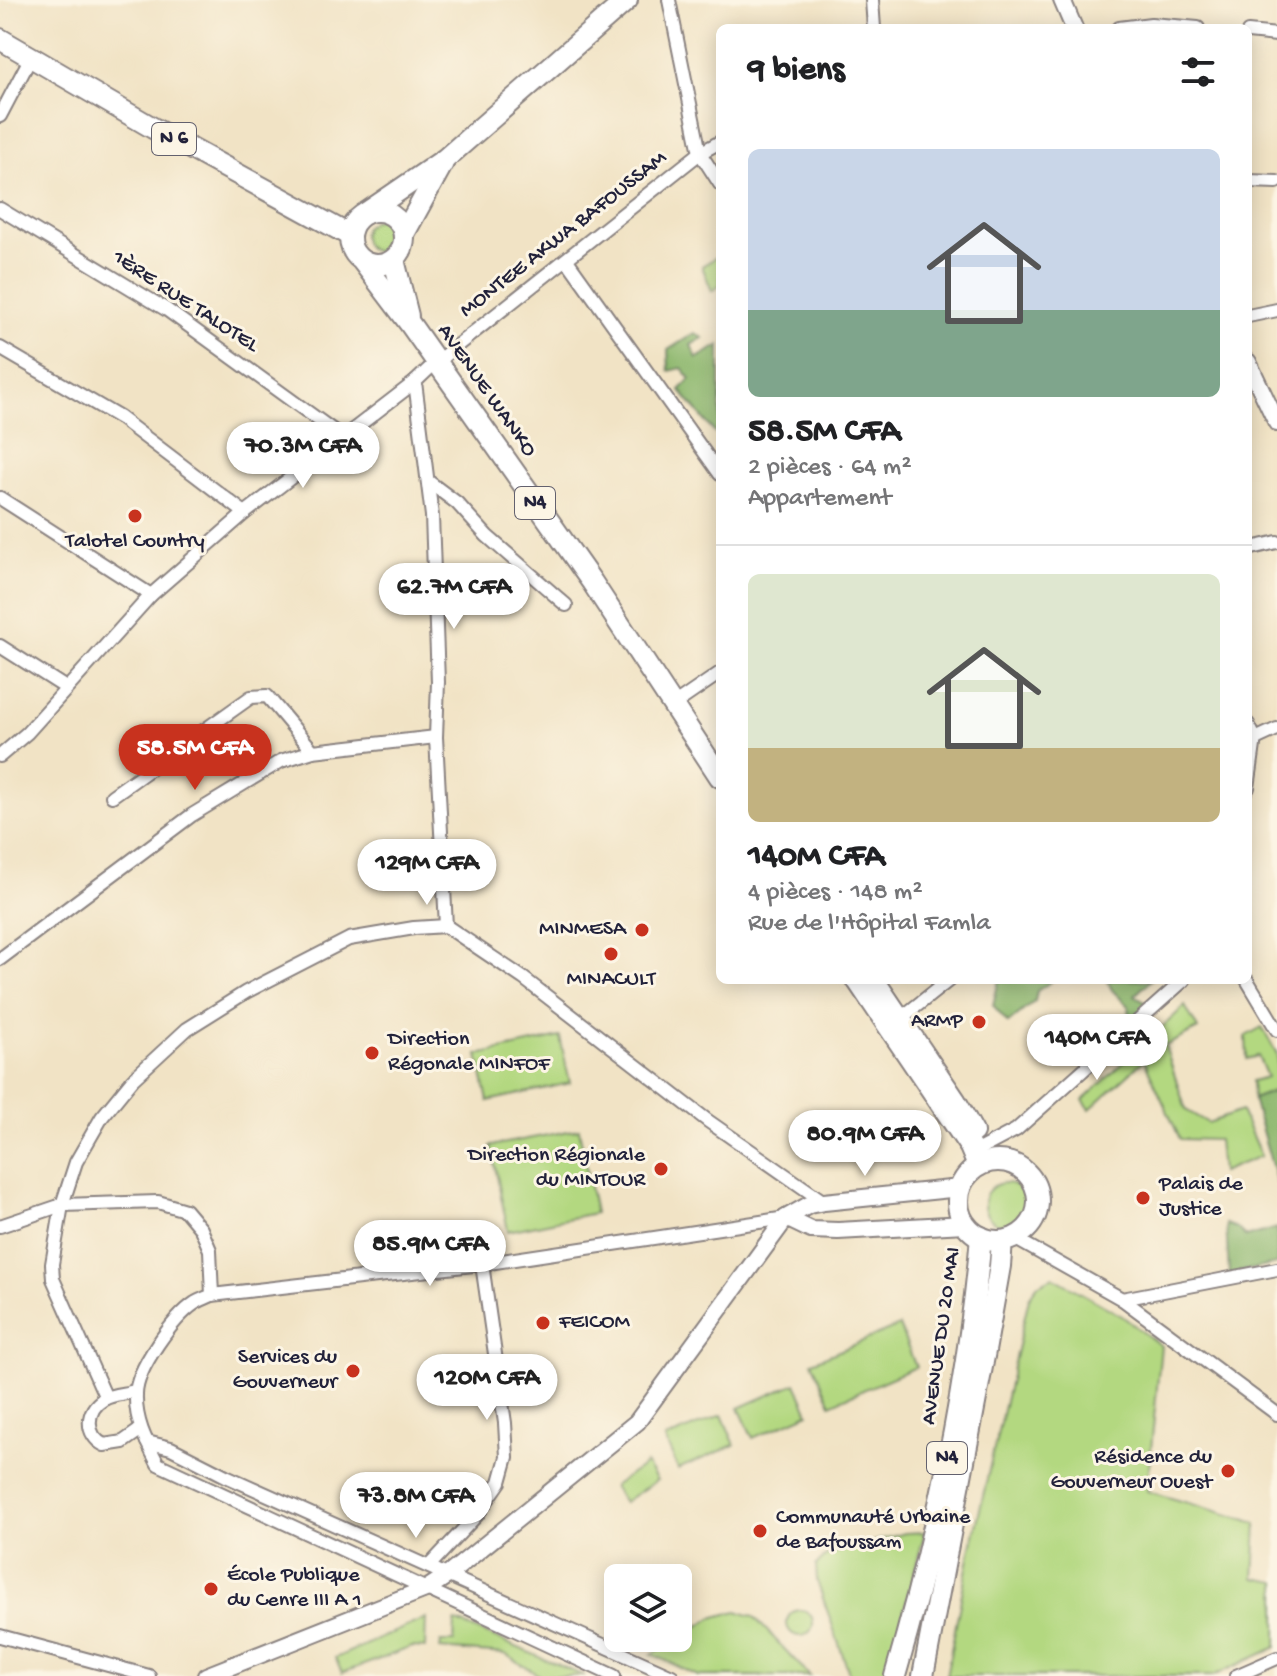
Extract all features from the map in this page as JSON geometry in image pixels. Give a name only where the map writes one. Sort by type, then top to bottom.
[{"type":"highway","points":[[445,159],[404,234],[403,248],[394,260],[373,266],[363,262],[350,246],[349,235],[358,218],[445,159],[627,0]]},
{"type":"highway","name":"N 6","points":[[0,39],[349,235]]},
{"type":"highway","points":[[366,213],[386,212],[394,217],[404,234]]},
{"type":"highway","name":"AVENUE WANKO","points":[[394,260],[410,324]]},
{"type":"highway","name":"AVENUE WANKO","points":[[363,262],[410,324],[660,682],[672,691],[676,704],[716,770]]},
{"type":"highway","name":"AVENUE WANKO","points":[[676,704],[716,754]]},
{"type":"highway","points":[[861,984],[955,1100],[985,1158]]},
{"type":"highway","points":[[876,984],[895,1023]]},
{"type":"highway","points":[[985,1158],[1018,1166],[1035,1185],[1038,1197],[1033,1221],[1008,1239],[973,1230],[958,1206],[964,1179],[985,1158]]},
{"type":"highway","name":"AVENUE DU 20 MAI","points":[[895,1676],[922,1583],[953,1428],[973,1230]]},
{"type":"highway","name":"AVENUE DU 20 MAI","points":[[923,1676],[1000,1266],[1008,1239]]},
{"type":"street","points":[[669,0],[700,153],[716,178]]},
{"type":"street","points":[[872,0],[874,24]]},
{"type":"street","points":[[1062,0],[1070,24]]},
{"type":"street","points":[[1252,32],[1277,35]]},
{"type":"street","points":[[0,116],[31,57]]},
{"type":"street","name":"MONTEE AKWA BAFOUSSAM","points":[[0,756],[27,733],[151,595],[245,513],[415,382],[700,153],[716,144]]},
{"type":"street","points":[[1252,181],[1277,182]]},
{"type":"street","name":"1ÈRE RUE TALOTEL","points":[[0,209],[167,310],[342,437]]},
{"type":"street","points":[[567,260],[716,468]]},
{"type":"street","points":[[1252,315],[1277,310]]},
{"type":"street","points":[[0,348],[120,418],[245,513]]},
{"type":"street","points":[[1252,370],[1277,423]]},
{"type":"street","points":[[415,382],[429,482],[438,682],[436,737],[446,926]]},
{"type":"street","points":[[429,482],[457,503],[487,536],[566,605]]},
{"type":"street","points":[[0,498],[151,595]]},
{"type":"street","points":[[1252,548],[1277,542]]},
{"type":"street","points":[[1,647],[66,688]]},
{"type":"street","points":[[676,704],[716,676]]},
{"type":"street","points":[[112,796],[251,697],[267,696],[313,751]]},
{"type":"street","points":[[1252,740],[1277,729]]},
{"type":"street","points":[[0,959],[192,815],[281,761],[313,751],[436,737]]},
{"type":"street","points":[[106,1398],[53,1279],[52,1264],[62,1205],[76,1162],[102,1117],[133,1079],[187,1029],[246,992],[349,939],[446,926],[523,978],[708,1121],[824,1202]]},
{"type":"street","points":[[895,1023],[944,984]]},
{"type":"street","points":[[985,1158],[1180,984]]},
{"type":"street","points":[[1249,984],[1277,1030]]},
{"type":"street","points":[[614,1676],[158,1464],[140,1430],[135,1391],[146,1364],[178,1318],[195,1303],[212,1295],[482,1264],[786,1218],[809,1205],[824,1202],[960,1188]]},
{"type":"street","points":[[0,1226],[62,1205],[158,1202],[185,1210],[201,1229],[210,1250],[212,1295]]},
{"type":"street","points":[[786,1218],[811,1230],[824,1231],[973,1230]]},
{"type":"street","points":[[206,1676],[428,1588],[448,1575],[637,1422],[786,1218]]},
{"type":"street","points":[[1008,1239],[1122,1299],[1277,1414]]},
{"type":"street","points":[[429,1566],[477,1515],[500,1482],[507,1457],[482,1264]]},
{"type":"street","points":[[1122,1299],[1277,1269]]},
{"type":"street","points":[[135,1391],[106,1398],[89,1417],[93,1437],[98,1442],[112,1445],[123,1442],[140,1430]]},
{"type":"street","points":[[147,1442],[171,1448],[226,1476],[672,1676]]},
{"type":"street","points":[[0,1636],[149,1676]]},
{"type":"street","points":[[1236,1676],[1277,1658]]},
{"type":"green space","points":[[379,220],[390,225],[395,236],[390,247],[379,252],[368,247],[363,236],[368,225]]},
{"type":"green space","points":[[716,257],[716,288],[712,291],[702,266]]},
{"type":"green space","points":[[695,333],[703,338],[691,345],[697,358],[716,347],[715,433],[680,390],[691,379],[682,368],[669,371],[668,350]]},
{"type":"green space","points":[[998,984],[1047,984],[1037,991],[1035,1001],[1008,1023],[993,1005]]},
{"type":"green space","points":[[1109,984],[1147,984],[1135,995],[1152,1008],[1131,1026],[1129,1007]]},
{"type":"green space","points":[[1185,1006],[1198,1029],[1165,1046],[1186,1110],[1208,1123],[1241,1111],[1261,1156],[1221,1172],[1218,1140],[1180,1139],[1144,1060],[1090,1109],[1083,1100]]},
{"type":"green space","points":[[1262,1027],[1277,1054],[1277,1090],[1253,1099],[1252,1081],[1267,1077],[1258,1056],[1247,1059],[1246,1036]]},
{"type":"green space","points":[[560,1037],[570,1083],[488,1101],[478,1055]]},
{"type":"green space","points":[[1277,1090],[1277,1183],[1253,1099]]},
{"type":"green space","points":[[579,1129],[595,1213],[508,1231],[491,1146]]},
{"type":"green space","points":[[1005,1183],[1020,1189],[1026,1204],[1020,1219],[1005,1225],[990,1219],[984,1204],[990,1189]]},
{"type":"green space","points":[[1226,1224],[1237,1228],[1246,1237],[1277,1228],[1277,1264],[1229,1274]]},
{"type":"green space","points":[[1053,1277],[1122,1316],[1161,1346],[1147,1491],[1257,1523],[1254,1578],[1277,1582],[1277,1647],[1213,1676],[946,1676],[970,1552],[1029,1298],[1037,1285]]},
{"type":"green space","points":[[899,1326],[916,1367],[831,1404],[812,1362]]},
{"type":"green space","points":[[796,1383],[809,1413],[753,1438],[739,1408]]},
{"type":"green space","points":[[722,1415],[735,1445],[678,1469],[665,1439]]},
{"type":"green space","points":[[646,1464],[657,1480],[624,1502],[613,1486]]},
{"type":"green space","points":[[925,1532],[891,1659],[882,1676],[850,1676],[817,1581],[816,1566],[828,1554],[905,1533]]},
{"type":"green space","points":[[800,1610],[809,1614],[813,1623],[809,1632],[800,1636],[791,1632],[787,1623],[791,1614]]},
{"type":"green space","points":[[737,1611],[754,1617],[810,1676],[698,1676],[652,1654],[692,1652],[692,1630],[712,1618]]},
{"type":"green space","points":[[426,1618],[425,1648],[412,1647],[342,1673],[335,1658]]},
{"type":"green space","points":[[455,1622],[584,1676],[540,1676],[505,1654],[440,1649],[441,1642],[454,1642]]},
{"type":"place","name":"Talotel Country","points":[[135,516]]},
{"type":"place","name":"MINMESA","points":[[642,930]]},
{"type":"place","name":"MINACULT","points":[[611,954]]},
{"type":"place","name":"ARMP","points":[[979,1022]]},
{"type":"place","name":"Direction Régonale MINFOF","points":[[372,1053]]},
{"type":"place","name":"Direction Régionale du MINTOUR","points":[[661,1169]]},
{"type":"place","name":"Palais de Justice","points":[[1143,1198]]},
{"type":"place","name":"FEICOM","points":[[543,1323]]},
{"type":"place","name":"Services du Gouverneur","points":[[353,1371]]},
{"type":"place","name":"Résidence du Gouverneur Ouest","points":[[1228,1471]]},
{"type":"place","name":"Communauté Urbaine de Bafoussam","points":[[760,1531]]},
{"type":"place","name":"École Publique du Cenre III A 1","points":[[211,1589]]}]
